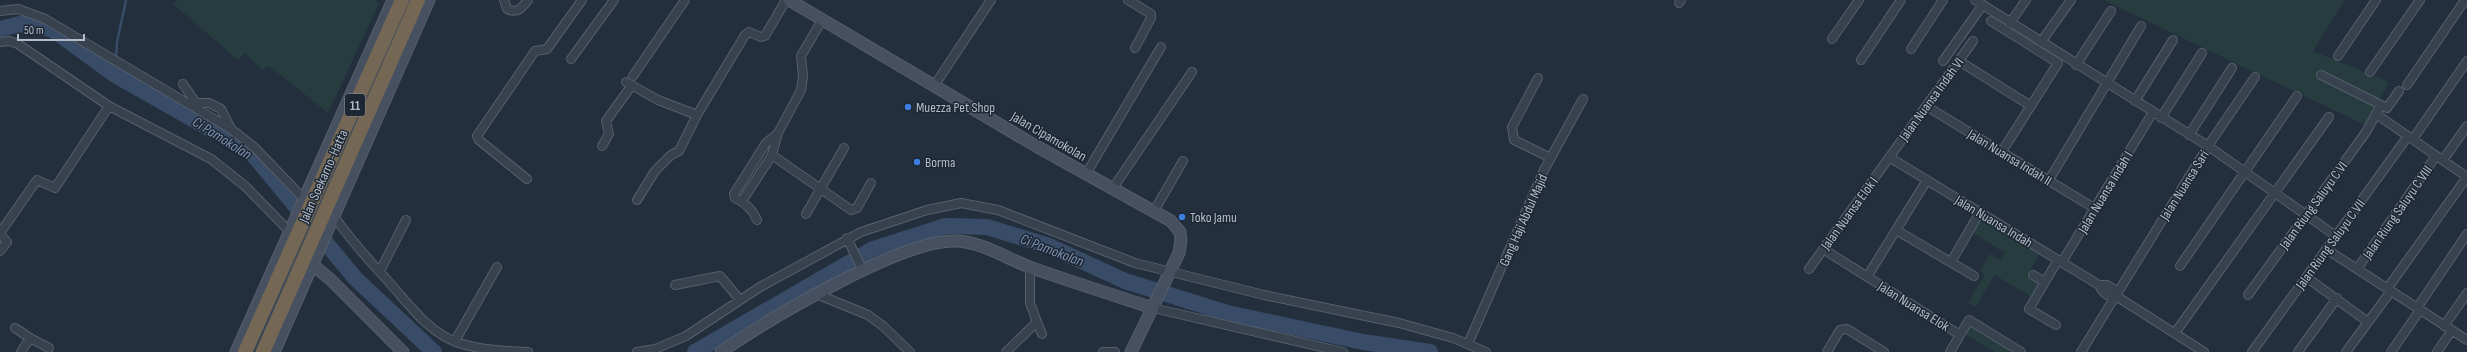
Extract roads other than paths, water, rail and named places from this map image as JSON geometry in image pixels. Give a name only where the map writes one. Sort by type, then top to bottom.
[{"type":"highway","name":"Jalan Soekarno-Hatta","points":[[245,352],[293,229],[307,203],[402,0]]},
{"type":"highway","name":"Jalan Soekarno-Hatta","points":[[263,352],[310,244],[324,227],[390,63],[418,0]]},
{"type":"highway","points":[[390,63],[414,36]]},
{"type":"highway","points":[[307,203],[318,167]]},
{"type":"street","name":"Jalan Soekarno-Hatta","points":[[318,167],[393,0]]},
{"type":"street","points":[[274,352],[315,261],[324,227],[334,216],[429,0]]},
{"type":"street","points":[[504,0],[507,9],[514,11],[521,9],[528,0]]},
{"type":"street","points":[[527,179],[479,140],[477,136],[535,51],[547,49],[582,0]]},
{"type":"street","points":[[571,59],[614,0]]},
{"type":"street","points":[[633,76],[685,0]]},
{"type":"street","points":[[637,200],[655,171],[682,147],[697,115],[745,35],[749,32],[759,37],[765,36],[787,0]]},
{"type":"street","name":"Jalan Cipamokolan","points":[[787,0],[1086,174],[1154,210],[1171,221],[1180,232],[1180,247],[1169,275],[1131,352]]},
{"type":"street","points":[[934,86],[991,0]]},
{"type":"street","points":[[1128,0],[1150,14],[1152,20],[1135,48]]},
{"type":"street","points":[[1832,39],[1859,0]]},
{"type":"street","points":[[1861,60],[1901,0]]},
{"type":"street","points":[[1910,49],[1943,0]]},
{"type":"street","points":[[1975,0],[1982,6],[2076,64],[2105,85],[2135,101],[2208,146],[2336,236]]},
{"type":"street","points":[[2010,23],[2026,0]]},
{"type":"street","points":[[2041,42],[2070,0]]},
{"type":"street","points":[[2338,56],[2376,0]]},
{"type":"street","points":[[2370,72],[2420,0]]},
{"type":"street","points":[[2407,85],[2465,0]]},
{"type":"street","points":[[1943,62],[1982,6]]},
{"type":"street","points":[[0,10],[11,8],[35,14],[231,129],[254,146],[307,203]]},
{"type":"street","points":[[2076,64],[2111,10]]},
{"type":"street","points":[[742,201],[772,155],[778,133],[801,90],[803,77],[800,61],[803,50],[822,20]]},
{"type":"street","points":[[1991,21],[2058,64],[2001,153]]},
{"type":"street","points":[[2049,180],[2141,26]]},
{"type":"street","points":[[2135,101],[2173,40]]},
{"type":"street","name":"Jalan Nuansa Indah VI","points":[[1889,157],[1973,41]]},
{"type":"street","points":[[0,42],[14,42],[23,46],[109,106],[211,159],[245,186],[293,229]]},
{"type":"street","points":[[1086,174],[1161,47]]},
{"type":"street","points":[[2162,118],[2202,53]]},
{"type":"street","points":[[1959,61],[2031,106]]},
{"type":"street","name":"Jalan Riung Saluyu C VII","points":[[2252,352],[2326,249],[2467,61]]},
{"type":"street","points":[[2189,135],[2232,68]]},
{"type":"street","points":[[1113,188],[1192,72]]},
{"type":"street","points":[[2321,75],[2387,108],[2399,91]]},
{"type":"street","name":"Jalan Nuansa Sari","points":[[2081,352],[2108,309],[2115,292],[2254,77]]},
{"type":"street","points":[[1538,78],[1512,128],[1512,136],[1514,140],[1551,158]]},
{"type":"street","points":[[183,84],[196,103],[209,103],[221,109],[231,129]]},
{"type":"street","points":[[602,146],[609,134],[606,121],[629,84],[658,100],[697,115]]},
{"type":"street","points":[[2180,266],[2244,171],[2298,96]]},
{"type":"street","name":"Gang Haji Abdul Majid","points":[[1468,344],[1551,158],[1583,99]]},
{"type":"street","name":"Jalan Riung Saluyu C VI","points":[[2248,295],[2305,214],[2366,132],[2381,105]]},
{"type":"street","points":[[0,252],[7,242],[6,237],[0,233],[37,180],[55,188],[109,106]]},
{"type":"street","name":"Jalan Nuansa Indah II","points":[[1926,106],[2001,153],[2094,208]]},
{"type":"street","name":"Jalan Nuansa Indah I","points":[[2056,325],[2029,310],[2045,282],[2094,208],[2152,112]]},
{"type":"street","points":[[2346,352],[2467,177],[2376,114]]},
{"type":"street","points":[[2175,333],[2329,117]]},
{"type":"street","name":"Jalan Riung Saluyu C VIII","points":[[2358,269],[2440,158],[2467,126]]},
{"type":"street","points":[[757,220],[742,201],[734,197],[735,191],[766,143],[778,133]]},
{"type":"street","points":[[806,214],[821,191],[844,148]]},
{"type":"street","points":[[772,155],[821,191],[854,210],[871,183]]},
{"type":"street","name":"Jalan Nuansa Indah","points":[[1889,157],[2060,261],[2101,288],[2110,296],[2115,292]]},
{"type":"street","name":"Jalan Nuansa Elok I","points":[[1809,269],[1889,157]]},
{"type":"street","points":[[1154,210],[1183,161]]},
{"type":"street","points":[[1867,277],[1927,180]]},
{"type":"street","points":[[637,352],[655,349],[686,336],[740,300],[849,242],[927,210],[962,203],[998,210],[1169,275],[1399,323],[1468,344],[1486,352]]},
{"type":"street","points":[[1951,262],[1980,212]]},
{"type":"street","points":[[334,216],[351,241],[380,271],[423,320],[437,332],[455,341],[473,347],[528,352]]},
{"type":"street","points":[[380,271],[406,220]]},
{"type":"street","name":"Jalan Soekarno-Hatta","points":[[236,352],[293,229]]},
{"type":"street","points":[[1896,230],[1974,276]]},
{"type":"street","points":[[2391,352],[2467,234]]},
{"type":"street","points":[[721,352],[744,336],[819,295],[861,268],[920,248],[951,241],[973,244],[1030,267],[1155,304],[1343,352]]},
{"type":"street","points":[[849,242],[861,268]]},
{"type":"street","name":"Jalan Nuansa Elok","points":[[1823,249],[1960,335],[1969,320],[2021,352]]},
{"type":"street","points":[[2326,249],[2467,340]]},
{"type":"street","points":[[315,261],[331,280],[401,352]]},
{"type":"street","points":[[1030,267],[1030,303],[1042,334]]},
{"type":"street","points":[[455,341],[497,268]]},
{"type":"street","points":[[2033,275],[2045,282]]},
{"type":"street","points":[[675,285],[720,276],[740,300]]},
{"type":"street","points":[[2306,277],[2337,298],[2368,322]]},
{"type":"street","points":[[2115,292],[2204,352]]},
{"type":"street","points":[[2437,352],[2467,292]]},
{"type":"street","points":[[819,295],[868,315],[883,326],[910,352]]},
{"type":"street","points":[[2298,352],[2337,298]]},
{"type":"street","points":[[1006,352],[1037,322]]},
{"type":"street","points":[[15,328],[49,348]]},
{"type":"street","points":[[1826,352],[1840,330],[1847,329],[1884,352]]},
{"type":"street","points":[[1950,352],[1960,335]]},
{"type":"street","points":[[21,352],[30,338]]},
{"type":"street","points":[[1103,352],[1115,352]]},
{"type":"waterway","points":[[116,58],[117,42],[126,0]]},
{"type":"waterway","name":"Ci Pamokolan","points":[[0,29],[20,24],[52,29],[115,75],[251,152],[355,278],[434,352]]},
{"type":"waterway","points":[[115,63],[115,75]]},
{"type":"waterway","name":"Ci Pamokolan","points":[[695,352],[873,249],[945,226],[987,227],[1049,246],[1125,281],[1227,313],[1363,342],[1430,352]]},
{"type":"place","name":"Muezza Pet Shop","points":[[908,107]]},
{"type":"place","name":"Borma","points":[[917,162]]},
{"type":"place","name":"Toko Jamu","points":[[1182,217]]}]
